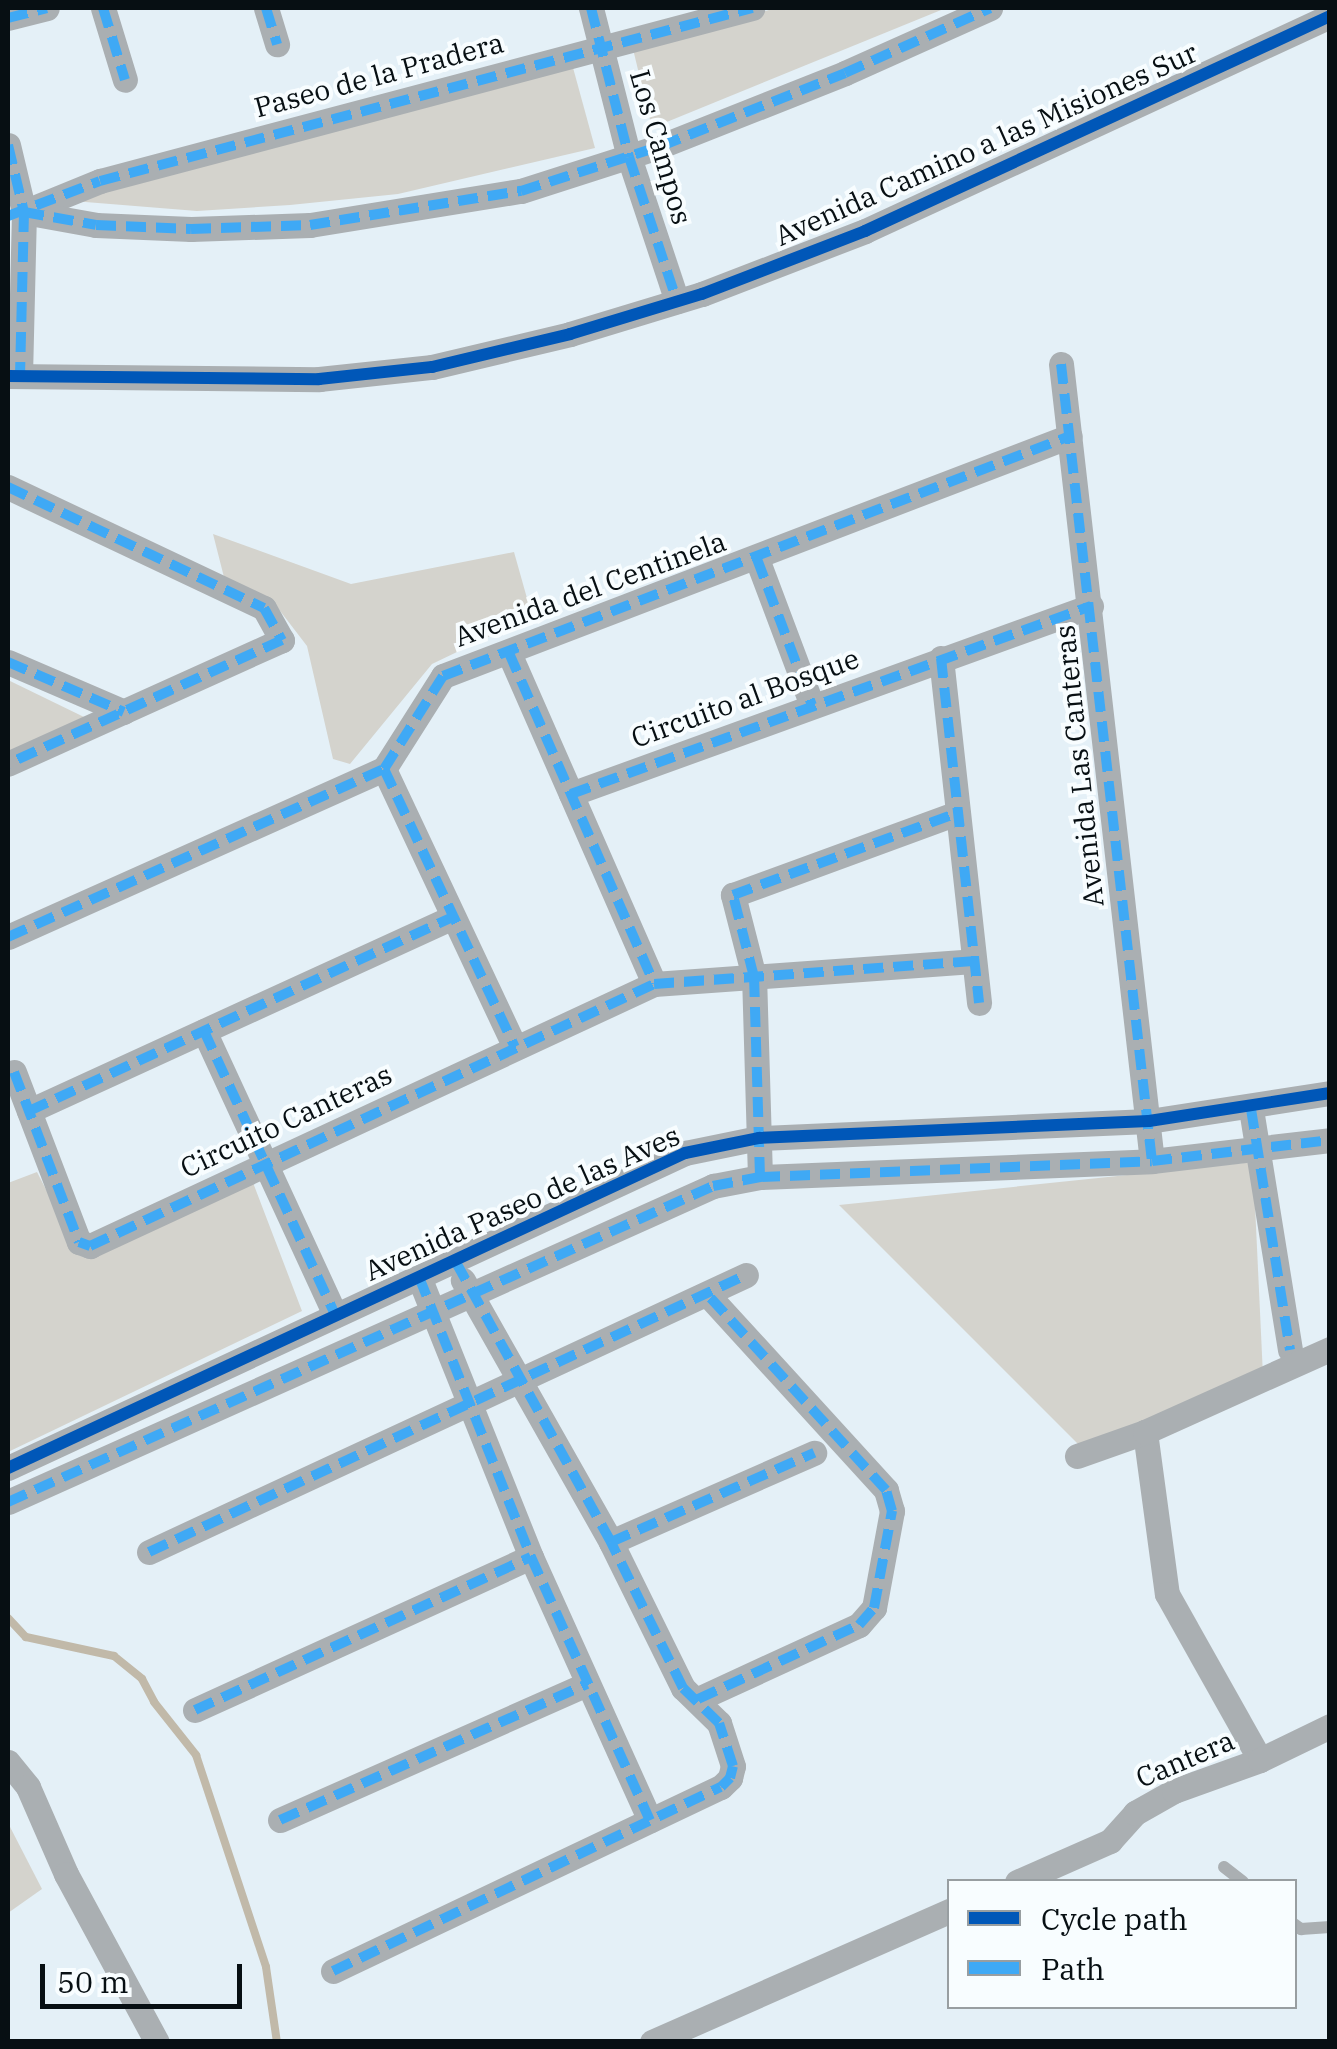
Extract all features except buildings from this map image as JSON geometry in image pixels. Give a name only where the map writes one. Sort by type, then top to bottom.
[{"type":"street","points":[[8,18],[48,8]]},
{"type":"street","points":[[103,8],[125,80]]},
{"type":"street","points":[[266,8],[277,44]]},
{"type":"street","name":"Los Campos","points":[[591,8],[629,156],[677,302]]},
{"type":"street","name":"Paseo de la Pradera","points":[[16,214],[100,181],[752,8]]},
{"type":"street","points":[[16,214],[96,225],[310,225],[521,192],[629,156],[845,72],[990,8]]},
{"type":"street","name":"Avenida Camino a las Misiones Sur","points":[[14,376],[261,382],[374,375],[497,354],[677,302],[864,231],[1330,16]]},
{"type":"street","points":[[8,145],[16,214],[14,376]]},
{"type":"street","name":"Avenida Las Canteras","points":[[1061,364],[1152,1161]]},
{"type":"street","name":"Avenida del Centinela","points":[[384,769],[442,676],[758,559],[1070,436]]},
{"type":"street","points":[[8,486],[264,608],[282,640],[8,764]]},
{"type":"street","points":[[758,559],[812,705]]},
{"type":"street","name":"Circuito al Bosque","points":[[571,794],[1091,606]]},
{"type":"street","points":[[508,653],[654,984]]},
{"type":"street","points":[[941,658],[979,1002]]},
{"type":"street","points":[[8,662],[124,712]]},
{"type":"street","points":[[10,938],[384,769],[515,1047],[654,984],[973,962]]},
{"type":"street","points":[[760,1177],[754,977],[734,895],[957,813]]},
{"type":"street","points":[[29,1111],[454,917]]},
{"type":"street","points":[[204,1031],[335,1316]]},
{"type":"street","name":"Circuito Canteras","points":[[14,1072],[83,1246],[515,1047]]},
{"type":"street","name":"Avenida Paseo de las Aves","points":[[8,1468],[685,1153],[760,1138],[1149,1120],[1251,1108],[1330,1093]]},
{"type":"street","points":[[1251,1108],[1262,1151],[1290,1350]]},
{"type":"street","points":[[990,1128],[991,1168]]},
{"type":"street","points":[[8,1502],[436,1312],[685,1195],[760,1177],[1152,1161],[1330,1140]]},
{"type":"street","points":[[333,1971],[721,1787],[730,1778],[732,1766],[719,1722],[682,1688],[611,1542],[522,1380],[470,1295],[455,1261]]},
{"type":"street","points":[[149,1552],[746,1275]]},
{"type":"street","points":[[419,1278],[436,1312],[466,1404],[531,1557],[650,1820]]},
{"type":"street","points":[[698,1699],[859,1625],[874,1608],[892,1511],[886,1490],[707,1294]]},
{"type":"street","points":[[1077,1456],[1145,1432],[1330,1350]]},
{"type":"street","points":[[1145,1432],[1167,1594],[1260,1760]]},
{"type":"street","points":[[611,1542],[814,1453]]},
{"type":"street","points":[[196,1710],[531,1557]]},
{"type":"street","points":[[280,1820],[587,1684]]},
{"type":"street","name":"Cantera","points":[[1024,1879],[1110,1840],[1135,1813],[1174,1791],[1260,1760],[1330,1726]]},
{"type":"street","points":[[8,1762],[28,1787],[66,1874],[156,2042]]},
{"type":"street","points":[[652,2042],[947,1912]]},
{"type":"lane","points":[[1224,1867],[1239,1879]]},
{"type":"lane","points":[[1297,1927],[1301,1930],[1330,1926]]},
{"type":"shaded area","points":[[776,8],[946,8],[652,128],[633,49]]},
{"type":"shaded area","points":[[572,64],[595,148],[398,194],[290,205],[197,211],[73,201]]},
{"type":"shaded area","points":[[213,534],[351,584],[514,552],[532,616],[432,664],[350,764],[333,759],[307,646],[274,603],[226,585]]},
{"type":"shaded area","points":[[8,680],[84,717],[8,752]]},
{"type":"shaded area","points":[[1253,1162],[1263,1376],[1091,1457],[839,1205]]},
{"type":"shaded area","points":[[37,1172],[80,1256],[252,1180],[302,1311],[8,1452],[8,1183]]},
{"type":"shaded area","points":[[8,1823],[42,1889],[8,1913]]},
{"type":"waterway","points":[[8,1618],[26,1637],[114,1656],[142,1679],[154,1702],[196,1755],[266,1967],[277,2042]]},
{"type":"marked path","points":[[8,18],[47,8]]},
{"type":"marked path","points":[[103,8],[125,80]]},
{"type":"marked path","points":[[266,8],[277,44]]},
{"type":"marked path","points":[[591,8],[629,157],[677,301]]},
{"type":"marked path","points":[[8,216],[100,181],[752,8]]},
{"type":"marked path","points":[[24,212],[96,225],[191,229],[310,225],[521,191],[661,146],[845,73],[990,8]]},
{"type":"marked path","points":[[8,145],[24,212],[20,376]]},
{"type":"marked path","points":[[1061,364],[1152,1161]]},
{"type":"marked path","points":[[8,937],[384,769],[443,676],[1070,436]]},
{"type":"marked path","points":[[8,487],[264,608],[282,640],[8,764]]},
{"type":"marked path","points":[[757,559],[812,705]]},
{"type":"marked path","points":[[571,794],[1091,606]]},
{"type":"marked path","points":[[509,653],[654,984]]},
{"type":"marked path","points":[[941,658],[979,1003]]},
{"type":"marked path","points":[[8,662],[124,712]]},
{"type":"marked path","points":[[384,769],[515,1047]]},
{"type":"marked path","points":[[760,1177],[754,977],[733,895],[957,813]]},
{"type":"marked path","points":[[29,1111],[453,917]]},
{"type":"marked path","points":[[14,1072],[79,1242],[90,1246],[654,984],[973,961]]},
{"type":"marked path","points":[[204,1031],[335,1315]]},
{"type":"marked path","points":[[1251,1109],[1290,1350]]},
{"type":"marked path","points":[[8,1502],[713,1186],[760,1177],[1152,1161],[1330,1140]]},
{"type":"marked path","points":[[333,1971],[721,1787],[730,1778],[733,1766],[719,1723],[683,1688],[611,1542],[455,1261]]},
{"type":"marked path","points":[[149,1552],[746,1275]]},
{"type":"marked path","points":[[419,1277],[531,1557],[650,1820]]},
{"type":"marked path","points":[[698,1699],[859,1625],[874,1608],[892,1511],[886,1490],[707,1294]]},
{"type":"marked path","points":[[611,1542],[814,1453]]},
{"type":"marked path","points":[[195,1710],[531,1557]]},
{"type":"marked path","points":[[280,1820],[587,1684]]},
{"type":"cycle path","points":[[8,376],[319,379],[432,367],[570,334],[702,294],[865,231],[1330,16]]},
{"type":"cycle path","points":[[8,1468],[685,1153],[759,1138],[1149,1121],[1330,1093]]}]
